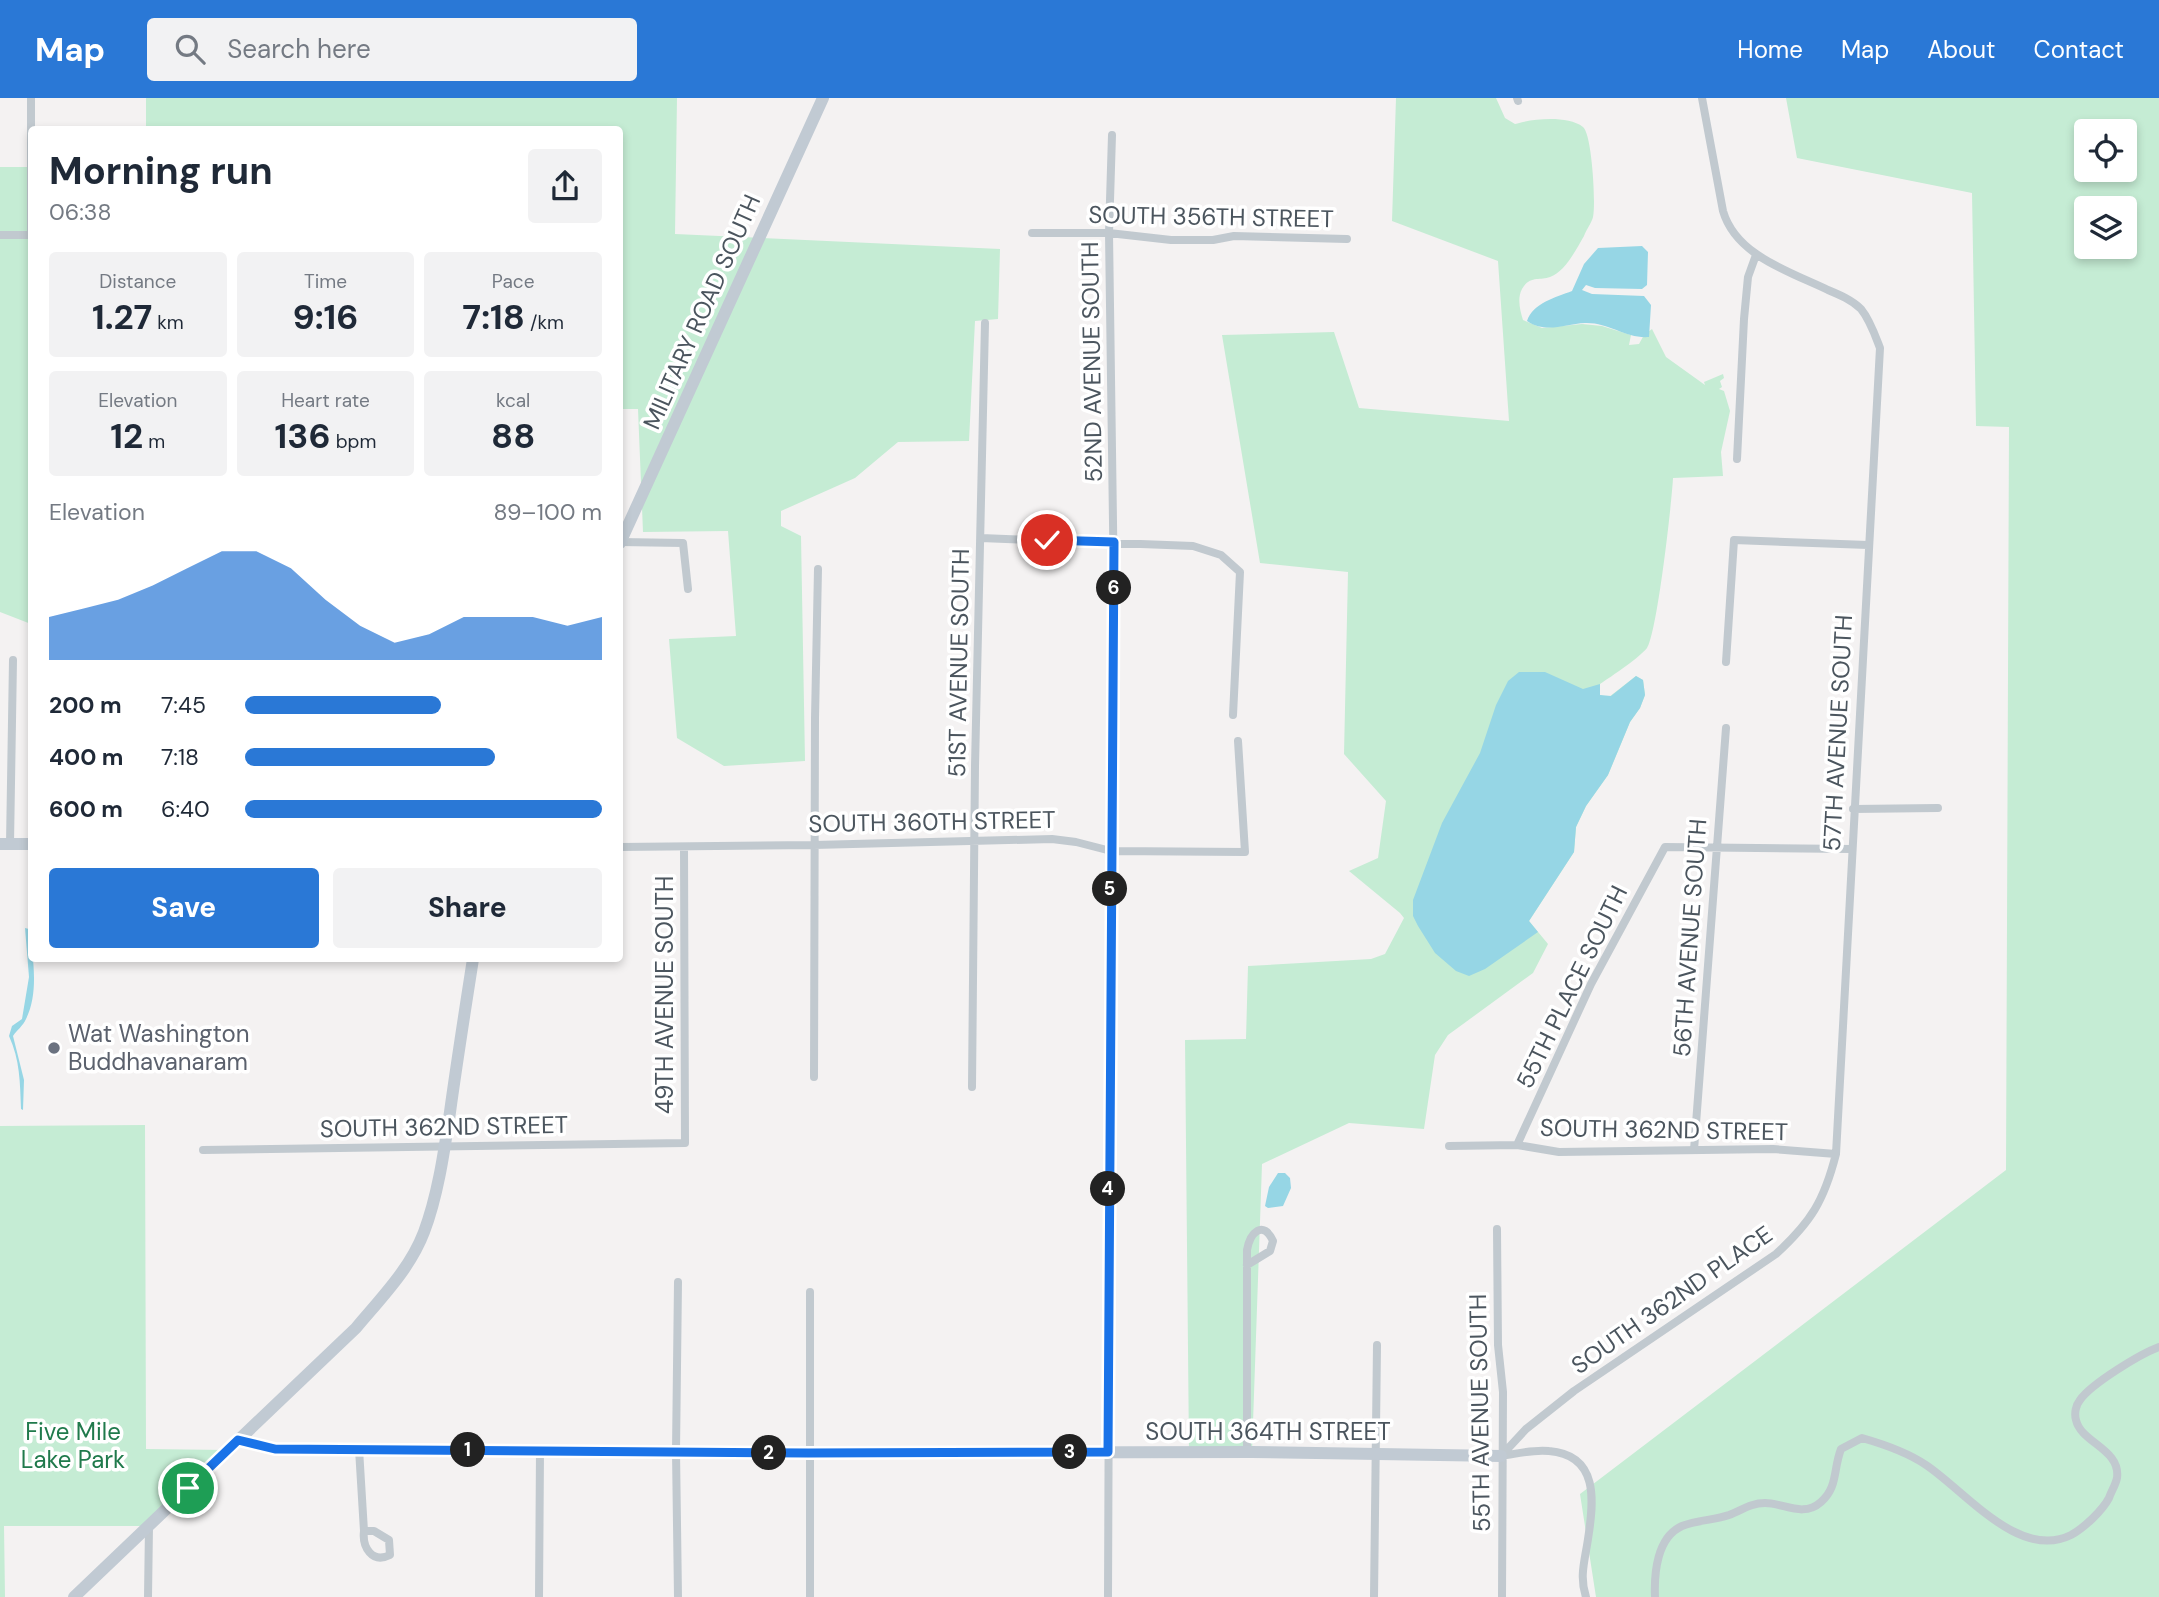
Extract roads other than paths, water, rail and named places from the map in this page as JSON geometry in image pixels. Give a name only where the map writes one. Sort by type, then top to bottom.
[{"type":"street","points":[[31,98],[31,126]]},
{"type":"street","name":"MILITARY ROAD SOUTH","points":[[623,536],[823,98]]},
{"type":"street","points":[[1702,98],[1726,221],[1756,255],[1748,276],[1737,459]]},
{"type":"street","name":"52ND AVENUE SOUTH","points":[[1108,1597],[1114,542],[1109,233],[1112,135]]},
{"type":"street","name":"SOUTH 356TH STREET","points":[[1032,233],[1109,233],[1171,240],[1213,240],[1234,236],[1347,239]]},
{"type":"street","points":[[0,235],[28,234]]},
{"type":"street","name":"57TH AVENUE SOUTH","points":[[1756,255],[1851,301],[1867,316],[1880,348],[1836,1154]]},
{"type":"street","name":"51ST AVENUE SOUTH","points":[[972,1087],[975,766],[985,323]]},
{"type":"street","points":[[981,538],[1193,546],[1221,555],[1240,572],[1233,715]]},
{"type":"street","points":[[1726,662],[1734,540],[1868,545]]},
{"type":"street","points":[[623,543],[683,543],[688,589]]},
{"type":"street","points":[[814,1077],[818,569]]},
{"type":"street","points":[[13,660],[5,844],[28,845]]},
{"type":"street","name":"56TH AVENUE SOUTH","points":[[1694,1150],[1726,728]]},
{"type":"street","name":"SOUTH 360TH STREET","points":[[623,847],[1052,839],[1111,851],[1245,852],[1238,741]]},
{"type":"street","points":[[1853,809],[1938,808]]},
{"type":"street","name":"49TH AVENUE SOUTH","points":[[684,847],[685,1143]]},
{"type":"street","name":"55TH PLACE SOUTH","points":[[1517,1145],[1591,984],[1664,847],[1716,847]]},
{"type":"street","points":[[1716,847],[1851,849]]},
{"type":"street","points":[[74,1597],[356,1328],[397,1280],[424,1232],[445,1145],[473,962]]},
{"type":"street","name":"SOUTH 362ND STREET","points":[[204,1150],[685,1143]]},
{"type":"street","name":"SOUTH 362ND STREET","points":[[1449,1146],[1517,1145],[1559,1152],[1773,1149],[1836,1154]]},
{"type":"street","name":"SOUTH 362ND PLACE","points":[[1501,1455],[1526,1429],[1574,1391],[1776,1254],[1799,1233],[1811,1217],[1825,1193],[1836,1154]]},
{"type":"street","name":"55TH AVENUE SOUTH","points":[[1497,1228],[1498,1345],[1503,1392],[1502,1597]]},
{"type":"street","points":[[1247,1265],[1247,1452]]},
{"type":"street","points":[[678,1282],[678,1597]]},
{"type":"street","points":[[810,1292],[810,1597]]},
{"type":"street","points":[[1374,1597],[1377,1345]]},
{"type":"street","points":[[1655,1597],[1658,1558],[1674,1532],[1682,1526],[1729,1515],[1753,1504],[1768,1503],[1805,1510],[1820,1503],[1834,1485],[1835,1466],[1841,1449],[1862,1438],[1923,1463],[1945,1478],[1970,1503],[2003,1526],[2032,1538],[2052,1539],[2071,1535],[2107,1502],[2117,1478],[2116,1466],[2102,1446],[2081,1430],[2076,1422],[2076,1406],[2090,1389],[2159,1347]]},
{"type":"street","name":"SOUTH 364TH STREET","points":[[238,1440],[275,1449],[1501,1455]]},
{"type":"street","points":[[359,1449],[364,1531]]},
{"type":"street","points":[[539,1597],[540,1451]]},
{"type":"street","points":[[1501,1455],[1553,1451],[1576,1459],[1587,1471],[1591,1500],[1582,1574],[1586,1597]]},
{"type":"street","points":[[148,1597],[149,1526]]},
{"type":"water","points":[[1642,246],[1648,252],[1647,285],[1642,289],[1595,288],[1586,285],[1582,290],[1592,294],[1644,296],[1651,305],[1649,337],[1633,336],[1593,323],[1548,328],[1527,321],[1540,305],[1572,291],[1584,264],[1598,248]]},
{"type":"water","points":[[1519,672],[1545,672],[1583,689],[1600,684],[1600,695],[1611,696],[1636,676],[1643,680],[1645,695],[1630,722],[1608,775],[1586,806],[1576,827],[1574,852],[1529,921],[1538,932],[1485,969],[1469,976],[1456,971],[1435,953],[1413,916],[1413,900],[1442,823],[1480,753],[1496,705],[1508,681]]},
{"type":"water","points":[[25,928],[28,929],[28,962],[33,962],[33,998],[26,1019],[13,1036],[24,1080],[23,1110],[17,1063],[9,1036],[12,1026],[22,1019],[29,977]]},
{"type":"water","points":[[1278,1173],[1285,1173],[1290,1178],[1291,1188],[1283,1206],[1268,1208],[1265,1206],[1269,1187]]},
{"type":"place","name":"Wat Washington Buddhavanaram","points":[[54,1048]]},
{"type":"park label","name":"Five Mile Lake Park","points":[[73,1446]]}]
